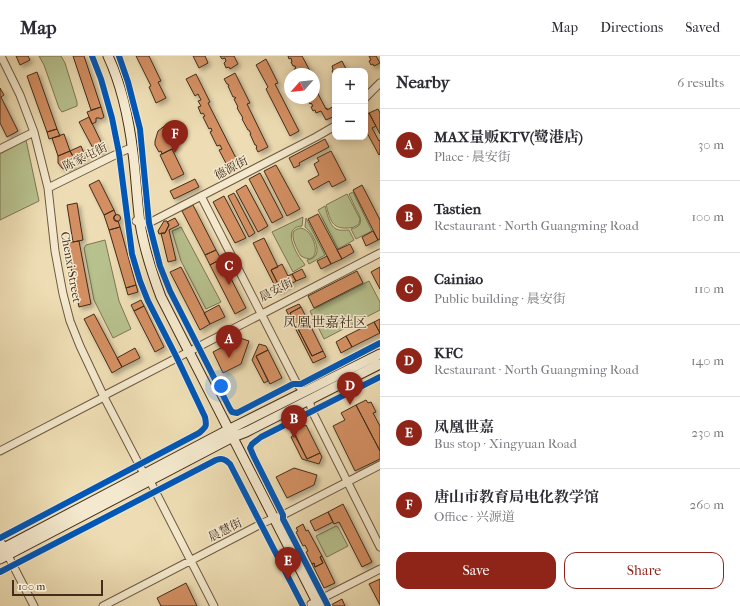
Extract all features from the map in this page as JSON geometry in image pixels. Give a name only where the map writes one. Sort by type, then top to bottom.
[{"type":"main road","points":[[103,56],[118,96],[130,151]]},
{"type":"main road","points":[[108,56],[118,82],[127,116],[142,254],[149,278],[159,302],[188,352],[315,604]]},
{"type":"main road","points":[[2,551],[229,435],[246,432],[380,354]]},
{"type":"main road","points":[[307,396],[380,364]]},
{"type":"street","name":"Chenxi Street","points":[[0,56],[20,95],[34,132],[50,189]]},
{"type":"street","name":"Chenxi Street","points":[[5,56],[24,96],[34,123],[50,189],[55,251],[70,321],[80,346],[190,563],[214,606]]},
{"type":"street","points":[[368,95],[380,83]]},
{"type":"street","name":"德源街","points":[[138,222],[149,223],[332,128]]},
{"type":"street","points":[[0,149],[34,132]]},
{"type":"street","name":"陈家屯街","points":[[50,189],[118,153],[130,151]]},
{"type":"street","points":[[202,196],[298,384],[307,396],[312,411],[380,538]]},
{"type":"street","name":"晨安街","points":[[0,451],[380,250]]},
{"type":"street","name":"晨安街","points":[[262,312],[380,253]]},
{"type":"street","name":"晨慧街","points":[[103,606],[272,521],[283,519],[380,465]]},
{"type":"street","name":"晨慧街","points":[[350,483],[380,470]]},
{"type":"street","points":[[350,483],[380,547]]},
{"type":"street","points":[[2,551],[29,606]]},
{"type":"street","points":[[2,551],[34,606]]},
{"type":"street","name":"Chenxi Street","points":[[190,563],[209,606]]},
{"type":"street","name":"晨慧街","points":[[112,606],[190,563]]},
{"type":"street","points":[[315,604],[380,569]]},
{"type":"green space","points":[[39,56],[61,56],[65,63],[77,106],[62,112],[59,108],[44,65]]},
{"type":"green space","points":[[26,140],[39,201],[0,220],[0,154]]},
{"type":"green space","points":[[353,192],[372,231],[356,239],[351,229],[358,226],[361,221],[349,194]]},
{"type":"green space","points":[[347,194],[360,219],[359,224],[355,227],[342,228],[334,225],[326,205]]},
{"type":"green space","points":[[325,206],[332,225],[339,230],[349,230],[354,240],[338,249],[318,210]]},
{"type":"green space","points":[[303,217],[302,226],[293,230],[291,237],[296,251],[305,265],[293,272],[272,232]]},
{"type":"green space","points":[[306,218],[325,255],[309,264],[307,260],[313,258],[317,251],[315,240],[305,227]]},
{"type":"green space","points":[[181,227],[221,302],[206,309],[181,261],[172,231]]},
{"type":"green space","points":[[300,228],[306,230],[310,235],[315,247],[313,257],[308,259],[301,256],[293,237],[294,231]]},
{"type":"green space","points":[[105,240],[119,301],[131,329],[113,338],[94,300],[84,248],[86,245]]},
{"type":"green space","points":[[369,281],[380,302],[380,310],[324,339],[310,311]]},
{"type":"green space","points":[[336,526],[338,527],[348,546],[327,557],[316,536]]},
{"type":"building","points":[[16,56],[28,56],[30,60],[20,65]]},
{"type":"building","points":[[73,56],[84,56],[101,107],[91,110]]},
{"type":"building","points":[[136,56],[149,56],[161,81],[158,82],[166,98],[156,103],[149,87],[151,86]]},
{"type":"building","points":[[193,56],[205,56],[208,63],[199,68]]},
{"type":"building","points":[[220,56],[234,56],[238,64],[230,69],[229,67],[226,68],[224,63],[226,61],[225,58],[222,59]]},
{"type":"building","points":[[288,56],[302,56],[308,68],[296,68],[291,62],[291,58],[289,59]]},
{"type":"building","points":[[369,56],[376,56],[380,63],[374,66],[373,64],[371,65]]},
{"type":"building","points":[[266,59],[278,83],[275,84],[284,104],[299,131],[290,136],[266,89],[268,87],[256,65]]},
{"type":"building","points":[[342,61],[346,68],[332,68],[332,66]]},
{"type":"building","points":[[37,72],[57,129],[47,132],[27,76]]},
{"type":"building","points":[[235,73],[250,103],[247,104],[268,147],[258,152],[251,134],[237,108],[238,107],[234,99],[236,98],[233,97],[228,84],[224,79]]},
{"type":"building","points":[[196,74],[210,102],[208,103],[238,162],[228,167],[219,150],[222,149],[220,145],[217,146],[210,132],[212,131],[211,128],[209,129],[203,117],[205,116],[203,113],[201,114],[198,107],[201,106],[198,101],[201,100],[198,94],[195,96],[186,79]]},
{"type":"building","points":[[0,88],[4,95],[1,97],[18,131],[7,137],[0,123]]},
{"type":"building","points":[[320,98],[327,110],[332,107],[332,117],[326,120],[321,111],[316,113],[315,110],[313,111],[311,107],[313,106],[312,104],[320,104]]},
{"type":"building","points":[[101,107],[104,117],[101,119],[96,118],[96,122],[92,124],[87,112]]},
{"type":"building","points":[[378,109],[380,113],[380,134],[369,113]]},
{"type":"building","points":[[368,114],[376,126],[372,128],[379,141],[380,140],[379,155],[368,135]]},
{"type":"building","points":[[89,117],[105,150],[96,154],[79,122]]},
{"type":"building","points":[[167,124],[178,146],[162,154],[155,145],[155,141],[158,131]]},
{"type":"building","points":[[57,129],[60,136],[49,139],[47,132]]},
{"type":"building","points":[[64,134],[70,151],[58,156],[52,138]]},
{"type":"building","points":[[325,139],[329,147],[299,163],[300,165],[294,168],[289,158]]},
{"type":"building","points":[[81,146],[86,158],[76,162],[70,151]]},
{"type":"building","points":[[172,149],[184,174],[172,180],[160,155]]},
{"type":"building","points":[[70,151],[76,162],[71,168],[64,169],[58,163],[58,156]]},
{"type":"building","points":[[331,151],[346,180],[332,187],[329,181],[313,190],[308,181],[319,175],[314,164],[319,161],[317,158]]},
{"type":"building","points":[[276,165],[300,209],[287,216],[264,171]]},
{"type":"building","points":[[260,173],[283,217],[272,223],[249,179]]},
{"type":"building","points":[[195,179],[199,187],[174,199],[170,191]]},
{"type":"building","points":[[99,180],[114,210],[104,215],[89,185]]},
{"type":"building","points":[[246,185],[268,226],[258,232],[236,191]]},
{"type":"building","points":[[362,185],[380,220],[380,239],[378,240],[353,190]]},
{"type":"building","points":[[234,193],[255,233],[249,237],[228,196]]},
{"type":"building","points":[[224,196],[246,238],[235,243],[213,202]]},
{"type":"building","points":[[77,203],[83,240],[73,242],[67,205]]},
{"type":"building","points":[[193,205],[216,250],[205,255],[182,211]]},
{"type":"building","points":[[114,210],[116,215],[114,218],[118,221],[120,227],[109,230],[104,215]]},
{"type":"building","points":[[318,214],[342,259],[331,264],[308,219]]},
{"type":"building","points":[[117,215],[120,218],[117,221],[114,218]]},
{"type":"building","points":[[175,218],[179,225],[169,230],[176,260],[168,262],[161,233],[165,233],[169,225],[167,222]]},
{"type":"building","points":[[164,221],[167,221],[169,225],[165,233],[159,234],[158,231]]},
{"type":"building","points":[[120,227],[136,285],[126,288],[109,230]]},
{"type":"building","points":[[373,231],[378,240],[366,246],[362,237]]},
{"type":"building","points":[[264,238],[278,267],[271,270],[280,288],[283,289],[278,292],[253,243]]},
{"type":"building","points":[[79,241],[91,304],[79,307],[66,243]]},
{"type":"building","points":[[350,244],[354,252],[342,259],[337,250]]},
{"type":"building","points":[[216,250],[221,259],[210,265],[205,255]]},
{"type":"building","points":[[327,256],[331,264],[321,269],[317,261]]},
{"type":"building","points":[[221,259],[246,308],[235,314],[210,265]]},
{"type":"building","points":[[282,264],[288,276],[292,274],[296,281],[283,289],[280,288],[271,270]]},
{"type":"building","points":[[181,267],[210,324],[200,330],[170,272]]},
{"type":"building","points":[[380,267],[380,289],[371,272]]},
{"type":"building","points":[[302,269],[306,277],[296,281],[292,274]]},
{"type":"building","points":[[357,271],[363,283],[314,308],[308,296]]},
{"type":"building","points":[[136,285],[138,292],[128,295],[126,288]]},
{"type":"building","points":[[141,300],[144,306],[134,311],[131,305]]},
{"type":"building","points":[[299,304],[301,307],[290,313],[312,356],[323,351],[326,357],[313,363],[286,310]]},
{"type":"building","points":[[219,305],[225,317],[210,324],[204,313]]},
{"type":"building","points":[[144,306],[164,347],[155,352],[134,311]]},
{"type":"building","points":[[301,307],[323,351],[312,356],[290,313]]},
{"type":"building","points":[[94,314],[122,367],[112,373],[84,319]]},
{"type":"building","points":[[380,319],[380,333],[374,322]]},
{"type":"building","points":[[374,322],[380,333],[352,347],[346,336]]},
{"type":"building","points":[[346,336],[352,347],[341,353],[336,342]]},
{"type":"building","points":[[240,338],[249,341],[241,364],[223,373],[213,352]]},
{"type":"building","points":[[259,344],[266,346],[268,350],[256,356],[268,381],[264,383],[252,360]]},
{"type":"building","points":[[135,348],[140,358],[122,367],[117,358]]},
{"type":"building","points":[[268,350],[282,378],[270,384],[256,356]]},
{"type":"building","points":[[366,400],[368,403],[371,402],[376,412],[373,413],[380,426],[380,451],[356,405]]},
{"type":"building","points":[[356,405],[380,451],[380,459],[355,471],[333,426],[345,420],[341,413]]},
{"type":"building","points":[[306,425],[320,453],[307,459],[293,432]]},
{"type":"building","points":[[295,434],[307,459],[320,453],[322,457],[319,464],[302,459],[291,437]]},
{"type":"building","points":[[294,468],[317,475],[314,485],[287,498],[276,477]]},
{"type":"building","points":[[343,504],[372,562],[362,567],[339,522],[334,524],[328,512]]},
{"type":"building","points":[[328,512],[333,522],[315,531],[310,521]]},
{"type":"building","points":[[303,524],[306,531],[308,530],[322,556],[320,557],[323,563],[315,567],[314,563],[312,564],[306,552],[308,551],[305,545],[303,546],[296,532],[298,531],[296,528]]},
{"type":"building","points":[[322,556],[335,583],[324,588],[312,564],[314,563],[315,567],[323,563],[320,557]]},
{"type":"building","points":[[380,579],[380,605],[369,584]]},
{"type":"building","points":[[186,583],[197,606],[161,606],[157,598]]},
{"type":"building","points":[[342,599],[345,606],[331,605]]},
{"type":"cycle path","points":[[0,538],[199,433],[205,428],[206,425],[205,417],[148,301],[140,281],[132,254],[119,153],[112,118],[101,79],[92,56]]},
{"type":"cycle path","points":[[119,56],[128,82],[140,129],[149,223],[160,266],[170,291],[232,412],[237,413],[293,384],[301,384],[380,343]]},
{"type":"cycle path","points":[[328,606],[283,519],[283,515],[250,448],[252,444],[261,437],[380,377]]},
{"type":"cycle path","points":[[0,572],[216,460],[222,459],[230,464],[303,606]]},
{"type":"place","name":"唐山市教育局电化教学馆","points":[[175,153]]},
{"type":"place","name":"Cainiao","points":[[229,285]]},
{"type":"place","name":"MAX量贩KTV(鹭港店)","points":[[229,358]]},
{"type":"place","name":"KFC","points":[[350,405]]},
{"type":"place","name":"Tastien","points":[[294,438]]},
{"type":"place","name":"凤凰世嘉","points":[[288,580]]},
{"type":"district","name":"凤凰世嘉社区","points":[[325,322]]}]
